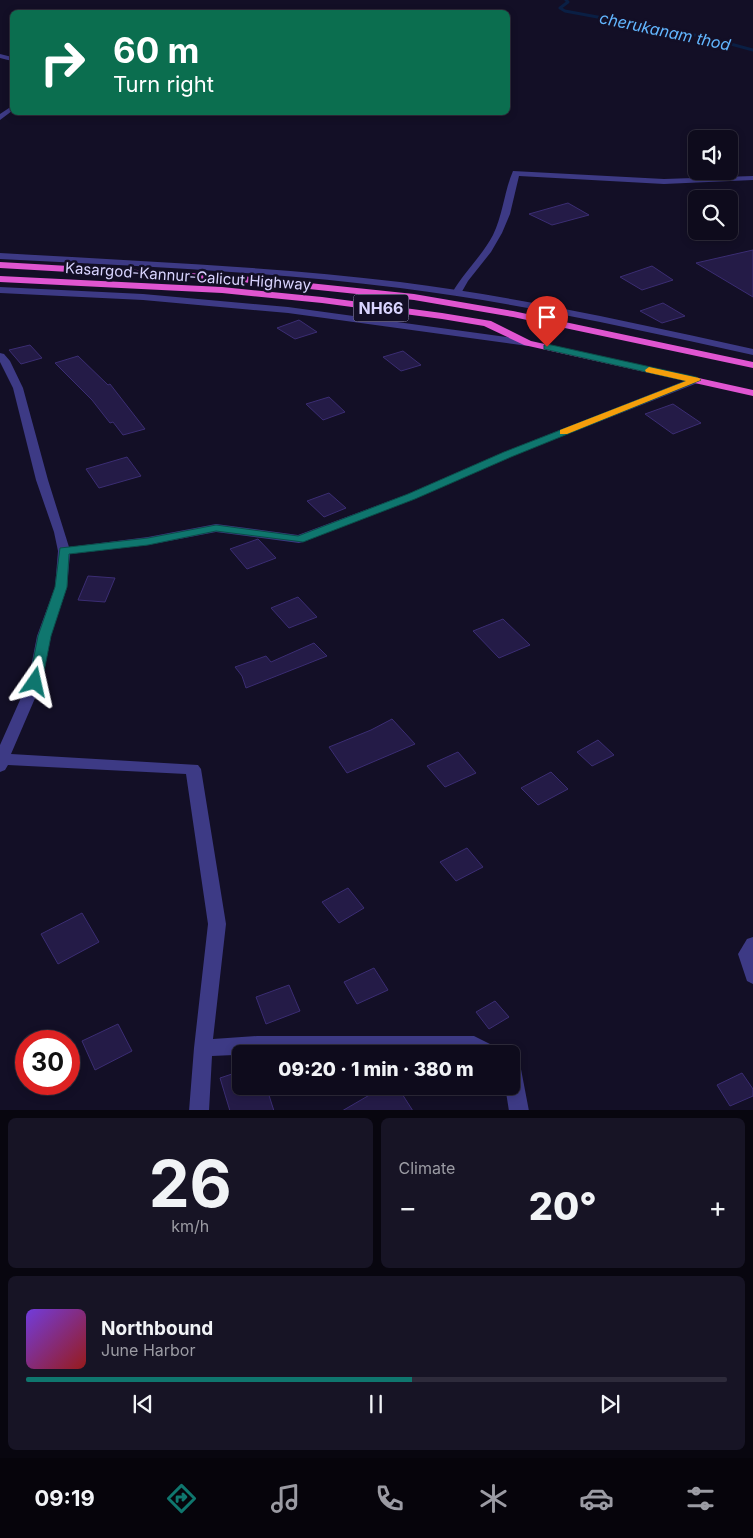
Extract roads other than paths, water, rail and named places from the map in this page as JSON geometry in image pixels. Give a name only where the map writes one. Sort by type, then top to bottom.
[{"type":"highway","name":"Kasargod-Kannur-Calicut Highway","points":[[0,265],[241,279],[414,297],[513,314],[753,365]]},
{"type":"highway","name":"Kasargod-Kannur-Calicut Highway","points":[[0,279],[222,290],[322,300],[487,323],[528,343],[753,393]]},
{"type":"street","points":[[0,118],[10,110]]},
{"type":"street","points":[[457,293],[465,277],[486,253],[503,225],[508,212],[516,173],[637,180],[688,181],[753,178]]},
{"type":"street","points":[[0,256],[259,270],[457,293],[581,314],[753,352]]},
{"type":"street","points":[[0,290],[143,297],[288,310],[528,343]]},
{"type":"street","points":[[0,356],[5,361],[18,388],[42,480],[60,532],[64,551],[61,587],[44,636],[35,682],[0,762],[193,769],[218,924],[203,1048],[199,1110]]},
{"type":"street","points":[[64,551],[148,541],[216,528],[299,539],[412,496],[508,454],[696,380]]},
{"type":"street","points":[[753,944],[747,954],[753,976]]},
{"type":"street","points":[[203,1048],[232,1046]]},
{"type":"street","points":[[516,1095],[519,1110]]},
{"type":"waterway","name":"cherukanam thod","points":[[566,0],[568,2],[560,8],[565,11],[705,37],[753,50]]}]
